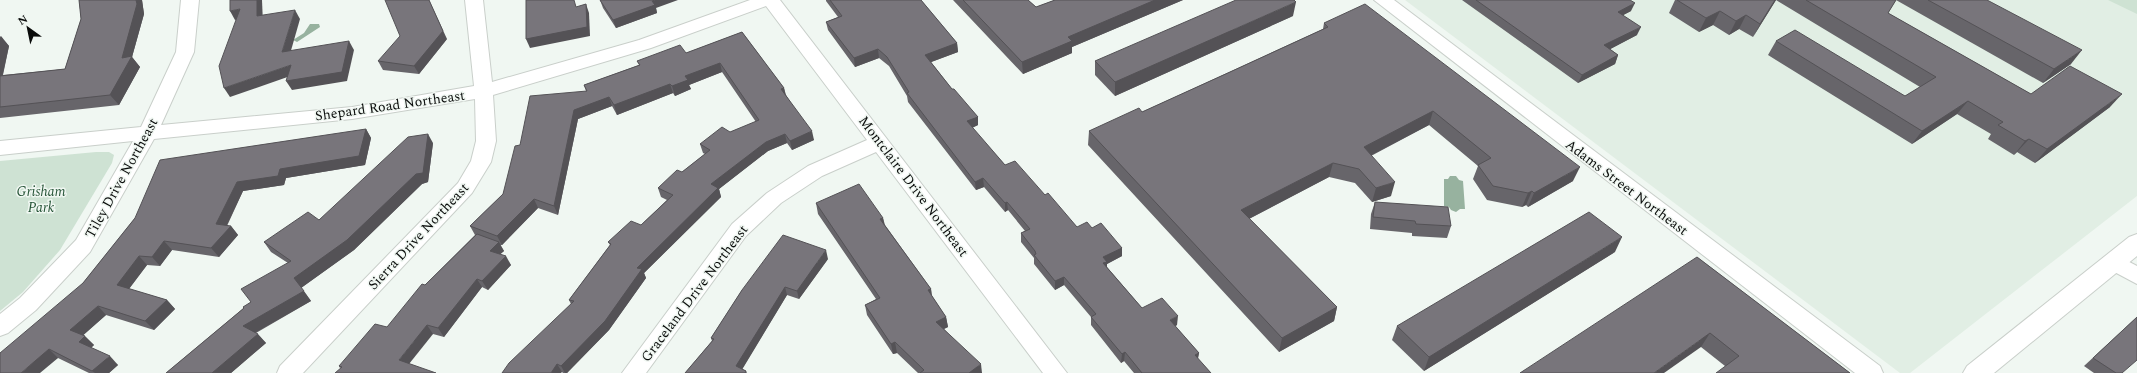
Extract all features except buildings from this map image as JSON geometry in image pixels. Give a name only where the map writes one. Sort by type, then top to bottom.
[{"type":"main road","points":[[1976,373],[2137,243]]},
{"type":"street","name":"Tiley Drive Northeast","points":[[0,327],[28,304],[83,246],[148,133],[185,52],[188,34],[190,0]]},
{"type":"street","name":"Sierra Drive Northeast","points":[[288,373],[465,188],[481,162],[486,141],[484,91],[474,0]]},
{"type":"street","name":"Shepard Road Northeast","points":[[0,148],[352,113],[484,91],[585,63],[645,44],[766,0]]},
{"type":"street","name":"Montclaire Drive Northeast","points":[[771,0],[1056,373]]},
{"type":"street","name":"Adams Street Northeast","points":[[1383,0],[1872,373]]},
{"type":"street","name":"Graceland Drive Northeast","points":[[633,373],[739,230],[762,208],[774,198],[815,172],[880,142]]},
{"type":"street","points":[[2114,262],[2137,276]]},
{"type":"shaded area","points":[[1405,0],[2137,0],[2137,196],[1910,373],[1900,373]]},
{"type":"shaded area","points":[[310,24],[319,24],[320,27],[297,42],[293,40],[304,33]]},
{"type":"shaded area","points":[[1450,176],[1456,176],[1459,180],[1463,181],[1465,209],[1460,209],[1456,212],[1451,210],[1449,207],[1444,206],[1444,179],[1448,179]]},
{"type":"green space","points":[[2108,0],[2137,0],[2137,14]]},
{"type":"green space","name":"Grisham Park","points":[[109,152],[114,155],[112,163],[60,250],[23,292],[0,311],[0,161]]}]
